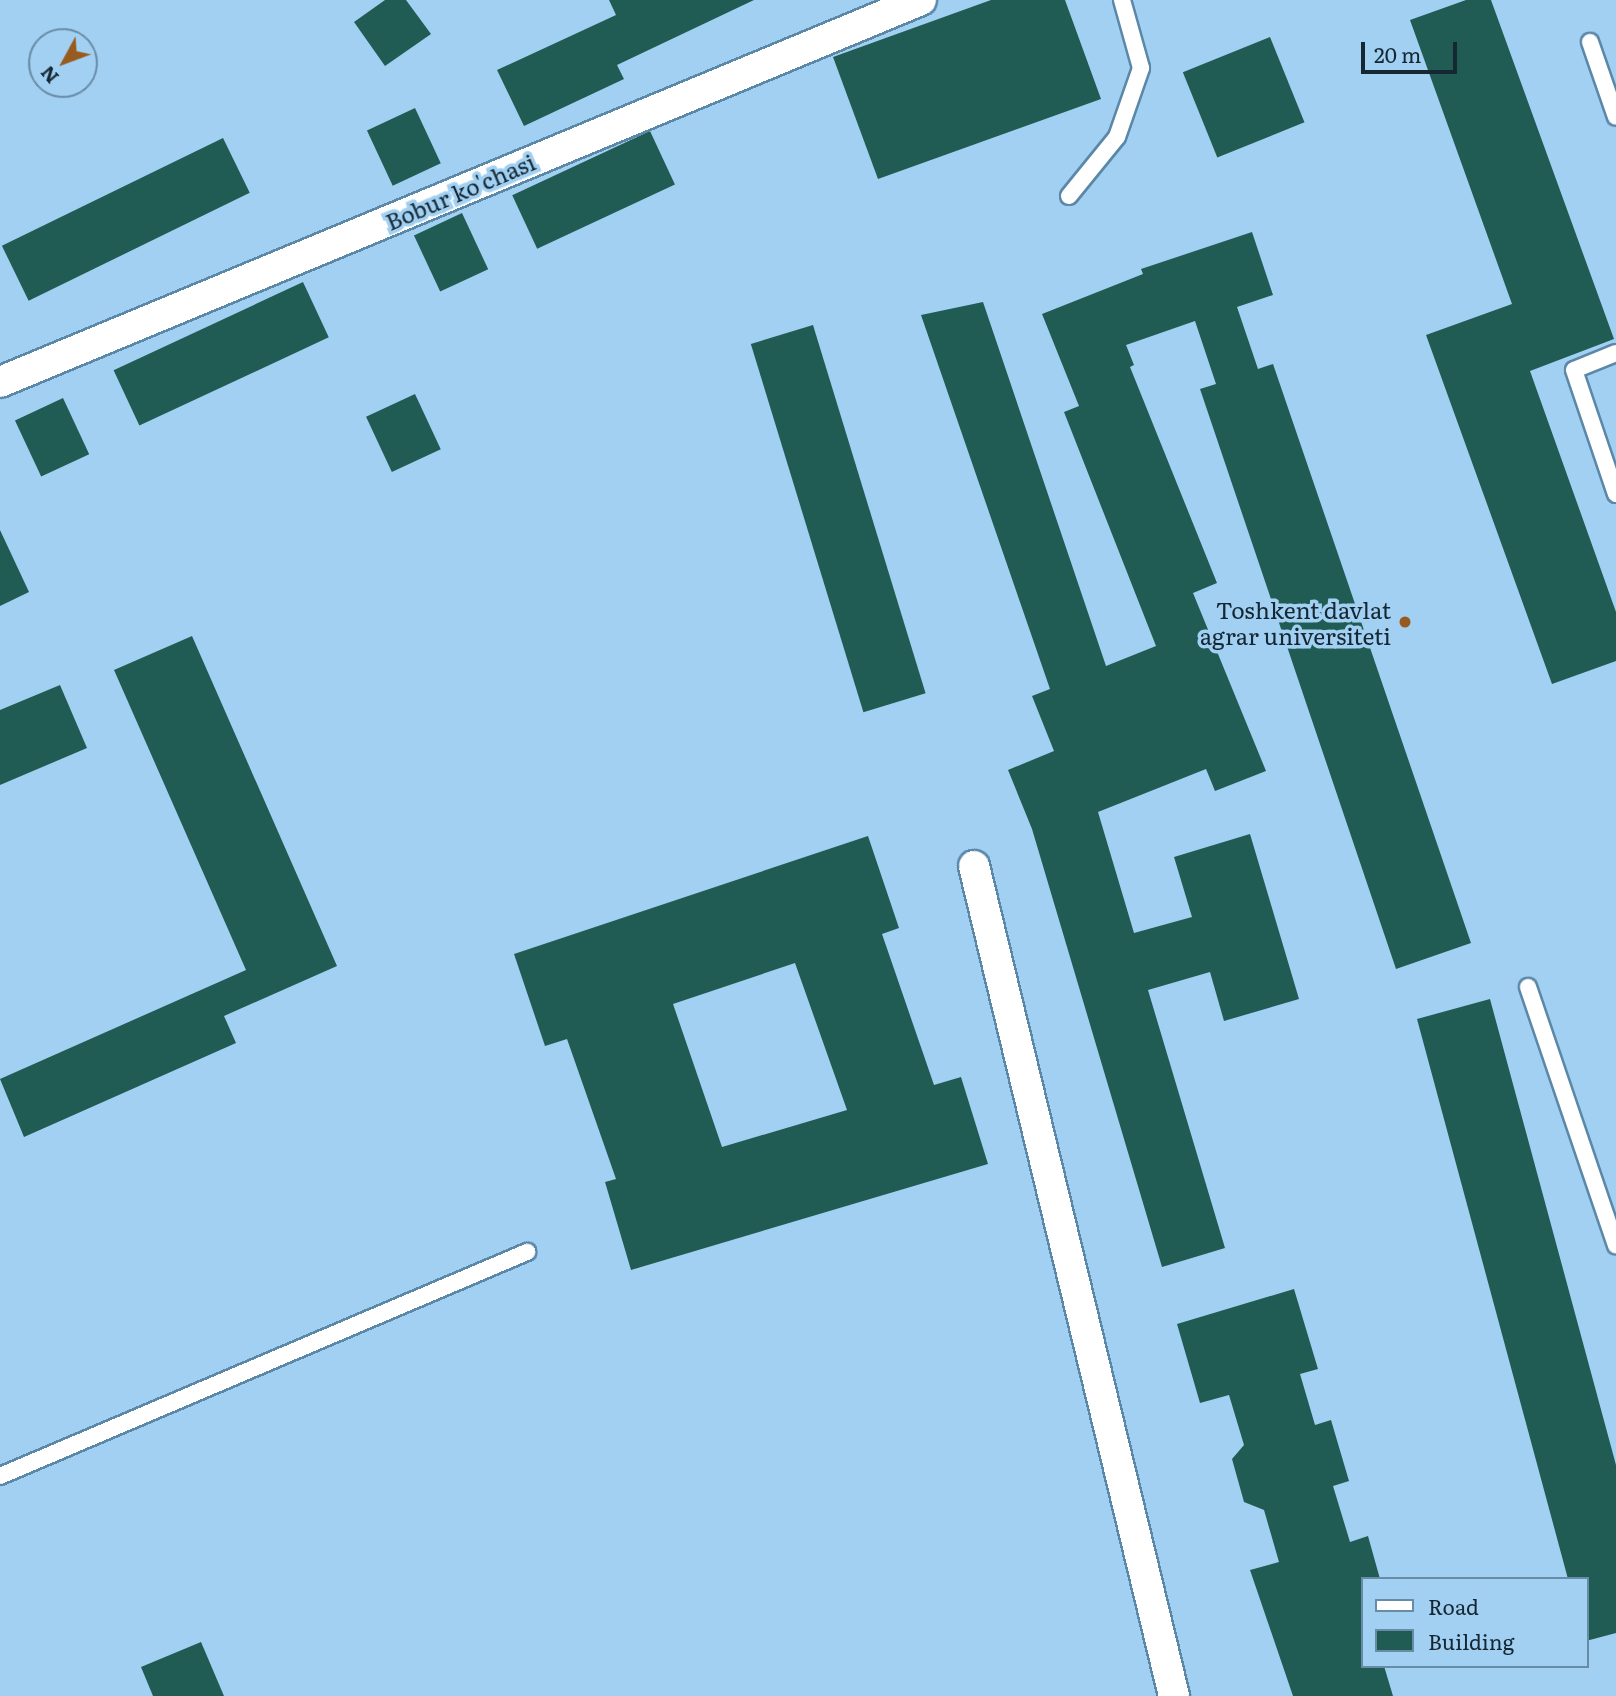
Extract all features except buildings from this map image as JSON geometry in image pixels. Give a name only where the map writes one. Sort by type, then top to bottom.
[{"type":"street","name":"Bobur ko'chasi","points":[[0,382],[921,0]]},
{"type":"street","points":[[974,866],[1174,1696]]},
{"type":"lane","points":[[1069,196],[1117,136],[1141,68],[1122,0]]},
{"type":"lane","points":[[1590,42],[1616,117]]},
{"type":"lane","points":[[1616,354],[1574,370],[1616,494]]},
{"type":"lane","points":[[1528,986],[1616,1245]]},
{"type":"lane","points":[[0,1476],[527,1252]]},
{"type":"place","name":"Toshkent davlat agrar universiteti","points":[[1405,622]]}]
